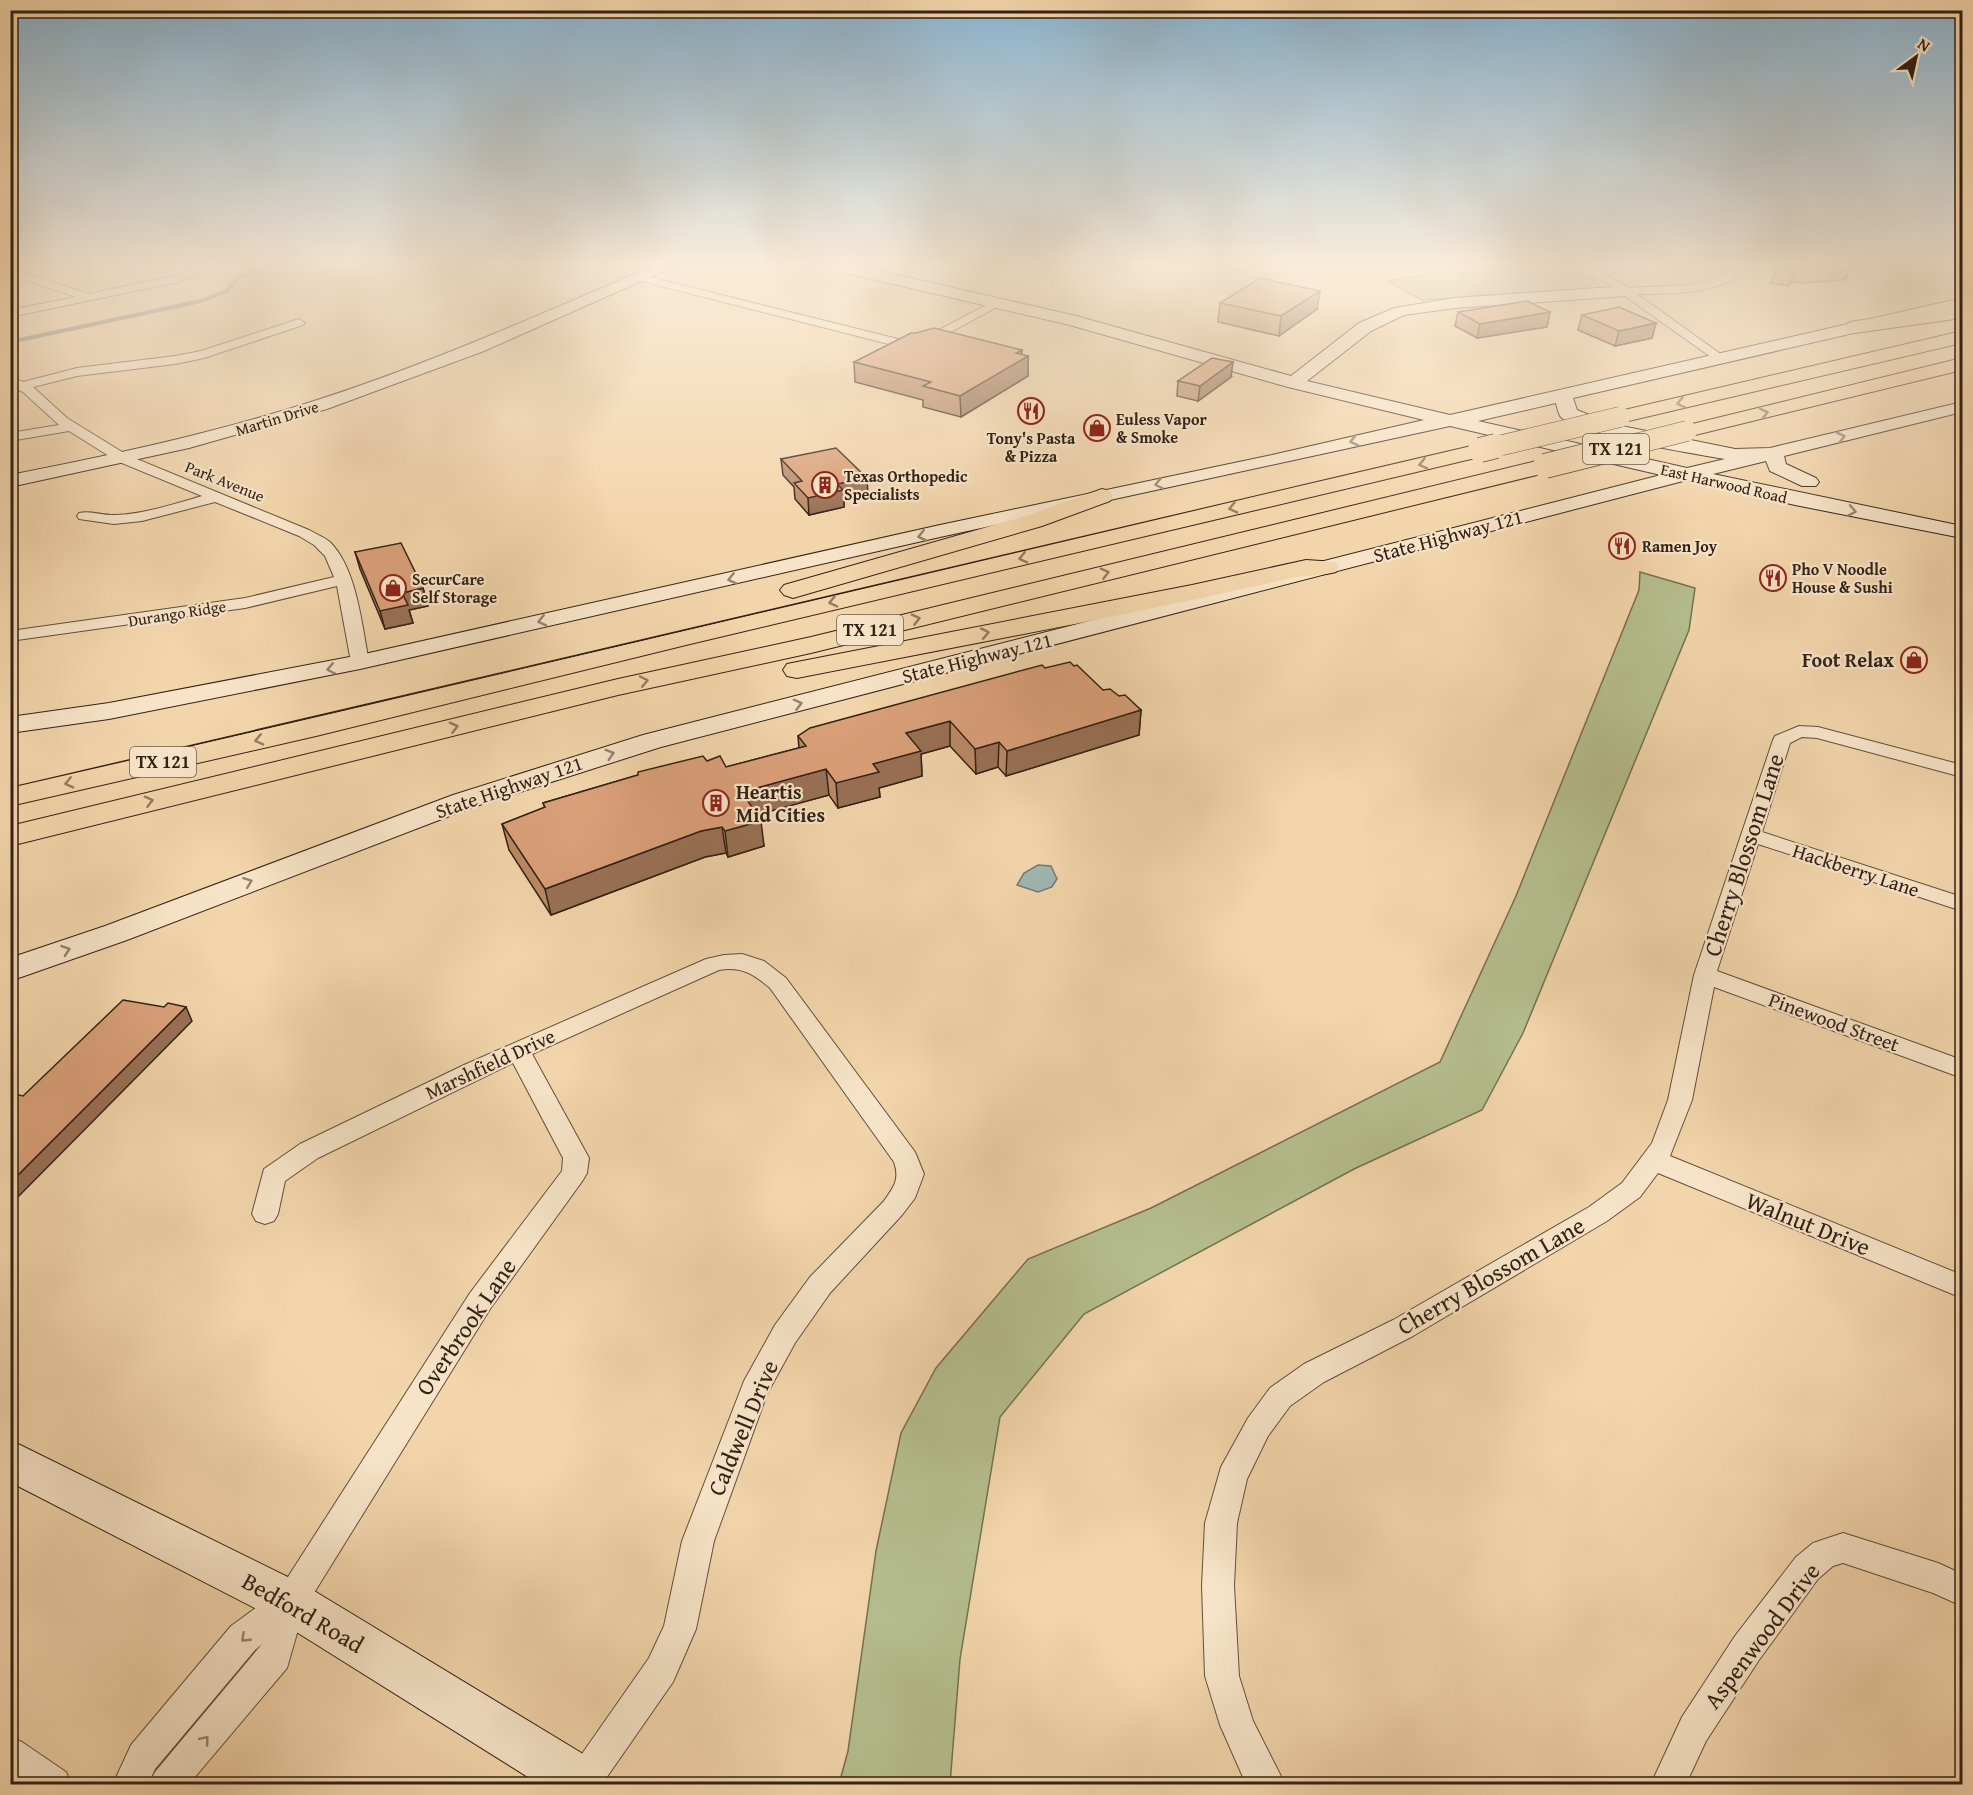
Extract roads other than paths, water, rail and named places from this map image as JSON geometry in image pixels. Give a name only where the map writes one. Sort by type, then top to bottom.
[{"type":"highway","name":"TX 121","points":[[10,797],[316,727],[686,637],[1903,351]]},
{"type":"highway","name":"TX 121","points":[[10,836],[618,687],[811,645],[1962,364]]},
{"type":"highway","points":[[316,727],[353,709],[688,620],[1034,522],[1102,496]]},
{"type":"highway","points":[[193,790],[250,789],[826,664],[1192,593],[1306,567],[1327,567]]},
{"type":"main road","name":"Martin Drive","points":[[10,481],[122,458],[269,422],[363,391],[465,351]]},
{"type":"main road","points":[[1182,351],[1294,383],[1354,388]]},
{"type":"main road","points":[[1240,351],[1309,369],[1354,388],[1392,415],[1393,422],[1381,434]]},
{"type":"main road","points":[[1294,383],[1333,351]]},
{"type":"main road","points":[[10,725],[109,711],[238,688],[360,662],[1381,434],[1490,413],[1750,351]]},
{"type":"main road","points":[[1386,387],[1443,401],[1505,404],[1563,396]]},
{"type":"main road","name":"East Harwood Road","points":[[1354,388],[1452,421],[1795,499],[1962,532]]},
{"type":"main road","points":[[1563,396],[1568,413],[1580,420],[1608,429],[1735,455],[1774,454],[1777,467],[1809,482]]},
{"type":"main road","name":"East Harwood Road","points":[[1443,401],[1723,466],[1962,514]]},
{"type":"main road","name":"State Highway 121","points":[[10,970],[116,933],[463,801],[570,765],[652,741],[1600,496],[1962,407]]},
{"type":"main road","points":[[1381,434],[1429,430],[1592,467],[1609,477],[1610,485],[1600,496]]},
{"type":"main road","points":[[1600,496],[1696,489],[1736,490],[1795,499]]},
{"type":"main road","name":"Bedford Road","points":[[10,1460],[291,1602],[583,1784]]},
{"type":"street","points":[[17,383],[77,372],[175,360],[214,351]]},
{"type":"street","points":[[1708,351],[1718,358]]},
{"type":"street","name":"Park Avenue","points":[[17,383],[71,427],[122,458],[322,543],[330,552],[342,580],[360,662]]},
{"type":"street","points":[[10,437],[71,427]]},
{"type":"street","points":[[84,516],[114,520],[142,517],[216,497]]},
{"type":"street","name":"Durango Ridge","points":[[10,636],[245,603],[342,580]]},
{"type":"street","name":"Cherry Blossom Lane","points":[[1267,1785],[1260,1776],[1237,1725],[1222,1676],[1218,1586],[1221,1523],[1232,1477],[1258,1427],[1280,1397],[1314,1373],[1403,1328],[1598,1214],[1631,1190],[1663,1147],[1680,1100],[1705,975],[1782,740],[1792,732],[1818,732],[1962,771]]},
{"type":"street","name":"Hackberry Lane","points":[[1750,836],[1962,904]]},
{"type":"street","name":"Marshfield Drive","points":[[265,1214],[273,1176],[309,1151],[518,1050],[714,964],[732,960],[751,964]]},
{"type":"street","name":"Caldwell Drive","points":[[583,1784],[661,1671],[680,1629],[698,1541],[754,1390],[785,1334],[820,1285],[893,1208],[906,1191],[910,1173],[906,1159],[778,983],[763,970],[751,964]]},
{"type":"street","name":"Pinewood Street","points":[[1705,975],[1962,1069]]},
{"type":"street","name":"Overbrook Lane","points":[[167,1785],[275,1656],[291,1602],[480,1301],[574,1173],[576,1158],[518,1050]]},
{"type":"street","name":"Walnut Drive","points":[[1653,1160],[1962,1287]]},
{"type":"street","name":"Aspenwood Drive","points":[[1668,1785],[1694,1730],[1747,1648],[1807,1568],[1824,1554],[1843,1548],[1938,1579],[1962,1590]]},
{"type":"street","name":"Overbrook Lane","points":[[130,1785],[143,1757],[243,1638],[291,1602]]},
{"type":"street","points":[[10,1754],[54,1785]]},
{"type":"water","points":[[1038,865],[1051,866],[1057,879],[1052,887],[1038,892],[1017,885],[1024,873]]},
{"type":"place","name":"Tony's Pasta & Pizza","points":[[1031,411]]},
{"type":"place","name":"Euless Vapor & Smoke","points":[[1097,428]]},
{"type":"place","name":"Texas Orthopedic Specialists","points":[[825,485]]},
{"type":"place","name":"Ramen Joy","points":[[1622,546]]},
{"type":"place","name":"Pho V Noodle House & Sushi","points":[[1773,578]]},
{"type":"place","name":"SecurCare Self Storage","points":[[393,588]]},
{"type":"place","name":"Foot Relax","points":[[1914,660]]},
{"type":"place","name":"Heartis Mid Cities","points":[[716,803]]}]
